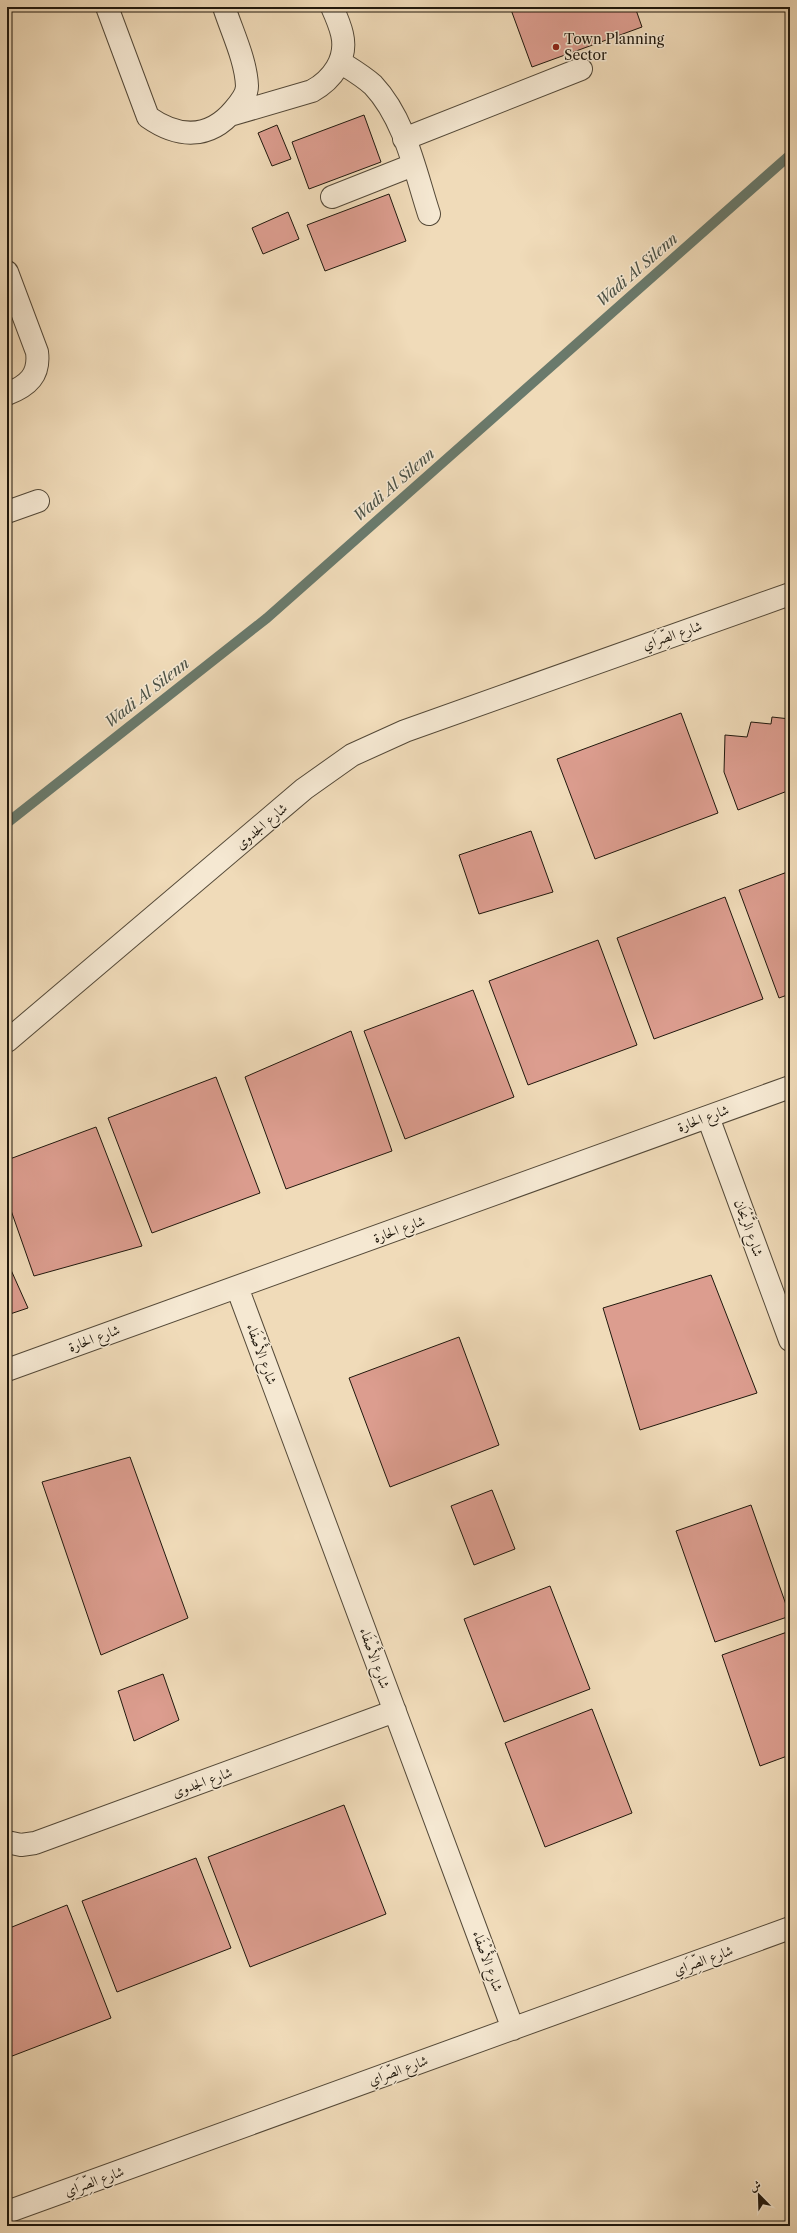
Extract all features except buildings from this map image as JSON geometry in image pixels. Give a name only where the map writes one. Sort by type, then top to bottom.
[{"type":"street","points":[[107,7],[148,117],[163,127],[180,132],[199,132],[216,126],[230,115],[243,99],[247,88],[245,70],[224,7]]},
{"type":"street","points":[[230,115],[312,91],[329,79],[340,62],[343,48],[342,34],[332,7]]},
{"type":"street","points":[[340,62],[372,84],[385,100],[404,138],[430,214]]},
{"type":"street","points":[[404,138],[581,69]]},
{"type":"street","points":[[332,197],[413,165]]},
{"type":"street","points":[[7,272],[37,352],[38,361],[37,369],[26,385],[7,394]]},
{"type":"street","points":[[7,512],[38,500]]},
{"type":"street","name":"شارع الصِّرَاي","points":[[554,677],[790,594]]},
{"type":"street","name":"شارع الجدوى","points":[[7,1041],[327,771],[352,755],[405,731],[554,677]]},
{"type":"street","name":"شارع الحارة","points":[[7,1370],[790,1087]]},
{"type":"street","name":"شارع الرَّيْحَان","points":[[708,1117],[790,1340]]},
{"type":"street","name":"شارع الأَصْفَاء","points":[[237,1287],[513,2029]]},
{"type":"street","name":"شارع الجدوى","points":[[7,1842],[21,1845],[35,1843],[395,1711]]},
{"type":"street","name":"شارع الصِّرَاي","points":[[7,2212],[790,1928]]},
{"type":"waterway","name":"Wadi Al Silenn","points":[[7,823],[267,618],[790,155]]},
{"type":"place","name":"Town Planning Sector","points":[[556,47]]}]
